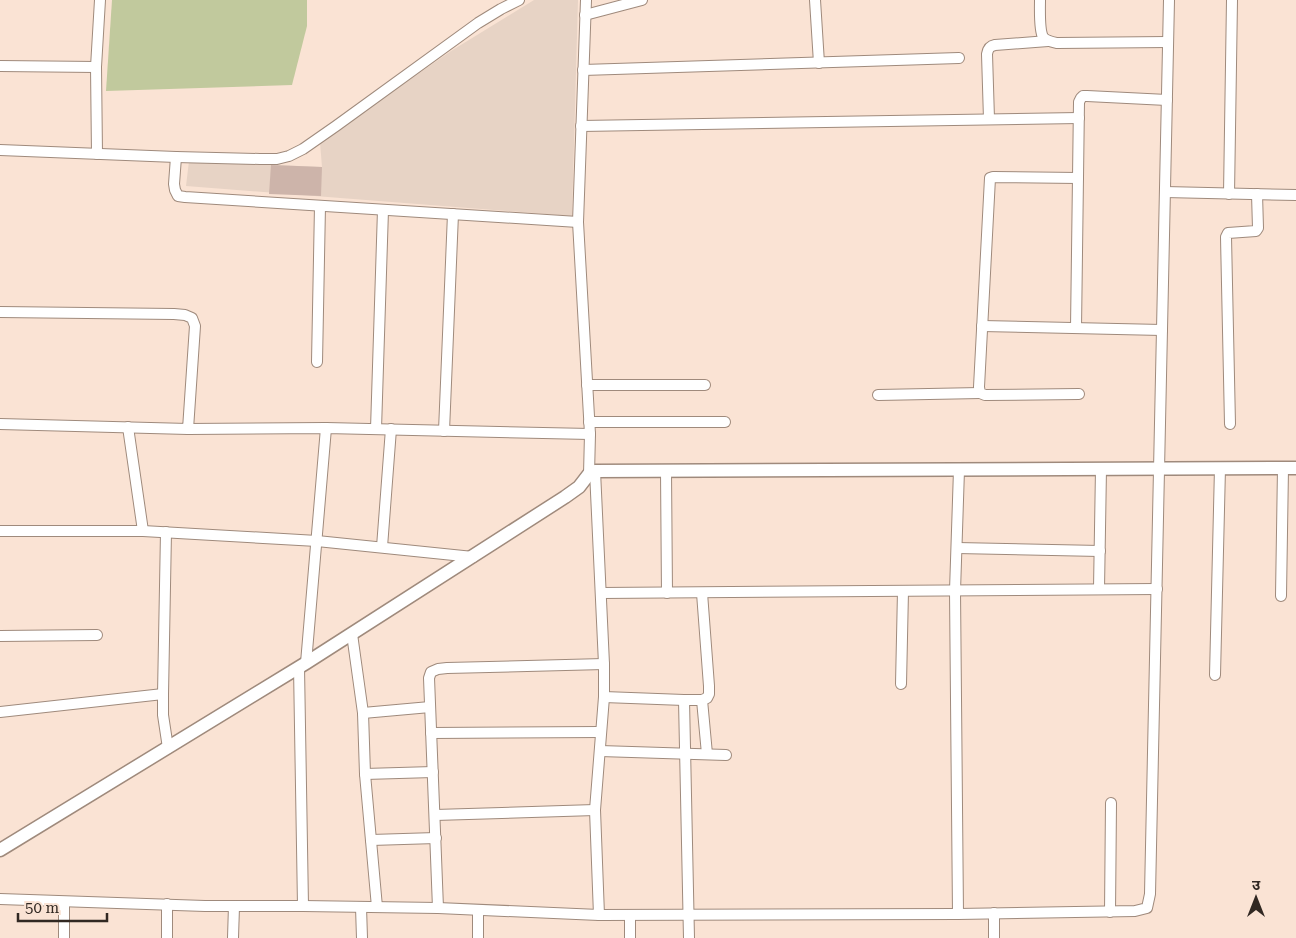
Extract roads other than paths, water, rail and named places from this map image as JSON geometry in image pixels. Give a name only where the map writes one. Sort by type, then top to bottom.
[{"type":"street","points":[[97,154],[96,67],[100,0]]},
{"type":"street","points":[[0,150],[260,159],[278,159],[289,156],[303,149],[336,126],[478,23],[519,0]]},
{"type":"street","points":[[586,0],[578,222],[604,664],[604,697],[596,810],[599,915]]},
{"type":"street","points":[[585,14],[642,0]]},
{"type":"street","points":[[815,0],[819,63]]},
{"type":"street","points":[[1040,0],[1041,32],[1048,41]]},
{"type":"street","points":[[0,899],[234,906],[438,908],[599,915],[994,914],[1135,912],[1147,908],[1150,903],[1169,0]]},
{"type":"street","points":[[1229,194],[1232,0]]},
{"type":"street","points":[[989,119],[987,54],[991,46],[1048,41],[1058,43],[1168,42]]},
{"type":"street","points":[[583,70],[960,58]]},
{"type":"street","points":[[0,66],[96,67]]},
{"type":"street","points":[[1076,328],[1080,98],[1083,96],[1167,100]]},
{"type":"street","points":[[581,126],[1079,118]]},
{"type":"street","points":[[176,157],[174,184],[178,196],[578,222]]},
{"type":"street","points":[[980,394],[990,178],[1078,178]]},
{"type":"street","points":[[1165,192],[1296,195]]},
{"type":"street","points":[[1230,424],[1226,236],[1232,232],[1256,231],[1258,228],[1257,194]]},
{"type":"street","points":[[317,362],[320,206]]},
{"type":"street","points":[[376,429],[383,210]]},
{"type":"street","points":[[444,431],[453,214]]},
{"type":"street","points":[[0,312],[174,314],[192,318],[195,326],[188,429]]},
{"type":"street","points":[[982,326],[1162,330]]},
{"type":"street","points":[[587,385],[705,385]]},
{"type":"street","points":[[878,395],[1079,394]]},
{"type":"street","points":[[589,422],[725,422]]},
{"type":"street","points":[[0,424],[128,428],[326,428],[590,434]]},
{"type":"street","points":[[128,428],[143,531]]},
{"type":"street","points":[[303,906],[303,665],[317,541],[326,428]]},
{"type":"street","points":[[382,547],[391,429]]},
{"type":"street","points":[[1215,675],[1220,468]]},
{"type":"street","points":[[1281,596],[1283,468]]},
{"type":"street","points":[[0,850],[303,665],[473,557],[572,492],[592,473],[1296,468]]},
{"type":"street","points":[[1099,589],[1101,469]]},
{"type":"street","points":[[958,914],[955,590],[959,470]]},
{"type":"street","points":[[666,471],[667,593]]},
{"type":"street","points":[[0,531],[166,532],[317,541],[473,557]]},
{"type":"street","points":[[166,532],[162,694],[168,748]]},
{"type":"street","points":[[957,548],[1100,551]]},
{"type":"street","points":[[601,593],[1157,589]]},
{"type":"street","points":[[902,684],[903,591]]},
{"type":"street","points":[[604,697],[684,700],[702,700],[707,698],[709,694],[702,592]]},
{"type":"street","points":[[352,634],[363,713],[376,907]]},
{"type":"street","points":[[0,636],[97,635]]},
{"type":"street","points":[[438,908],[429,678],[431,672],[438,669],[604,664]]},
{"type":"street","points":[[0,712],[162,694]]},
{"type":"street","points":[[684,700],[689,938]]},
{"type":"street","points":[[702,700],[707,754]]},
{"type":"street","points":[[363,713],[430,707]]},
{"type":"street","points":[[432,733],[601,732]]},
{"type":"street","points":[[600,751],[726,755]]},
{"type":"street","points":[[366,774],[433,772]]},
{"type":"street","points":[[1110,912],[1111,803]]},
{"type":"street","points":[[435,814],[596,810]]},
{"type":"street","points":[[371,840],[436,838]]},
{"type":"street","points":[[64,902],[64,938]]},
{"type":"street","points":[[167,904],[167,938]]},
{"type":"street","points":[[233,938],[234,906]]},
{"type":"street","points":[[361,907],[362,938]]},
{"type":"street","points":[[478,910],[478,938]]},
{"type":"street","points":[[994,914],[994,938]]},
{"type":"street","points":[[630,915],[630,938]]}]
